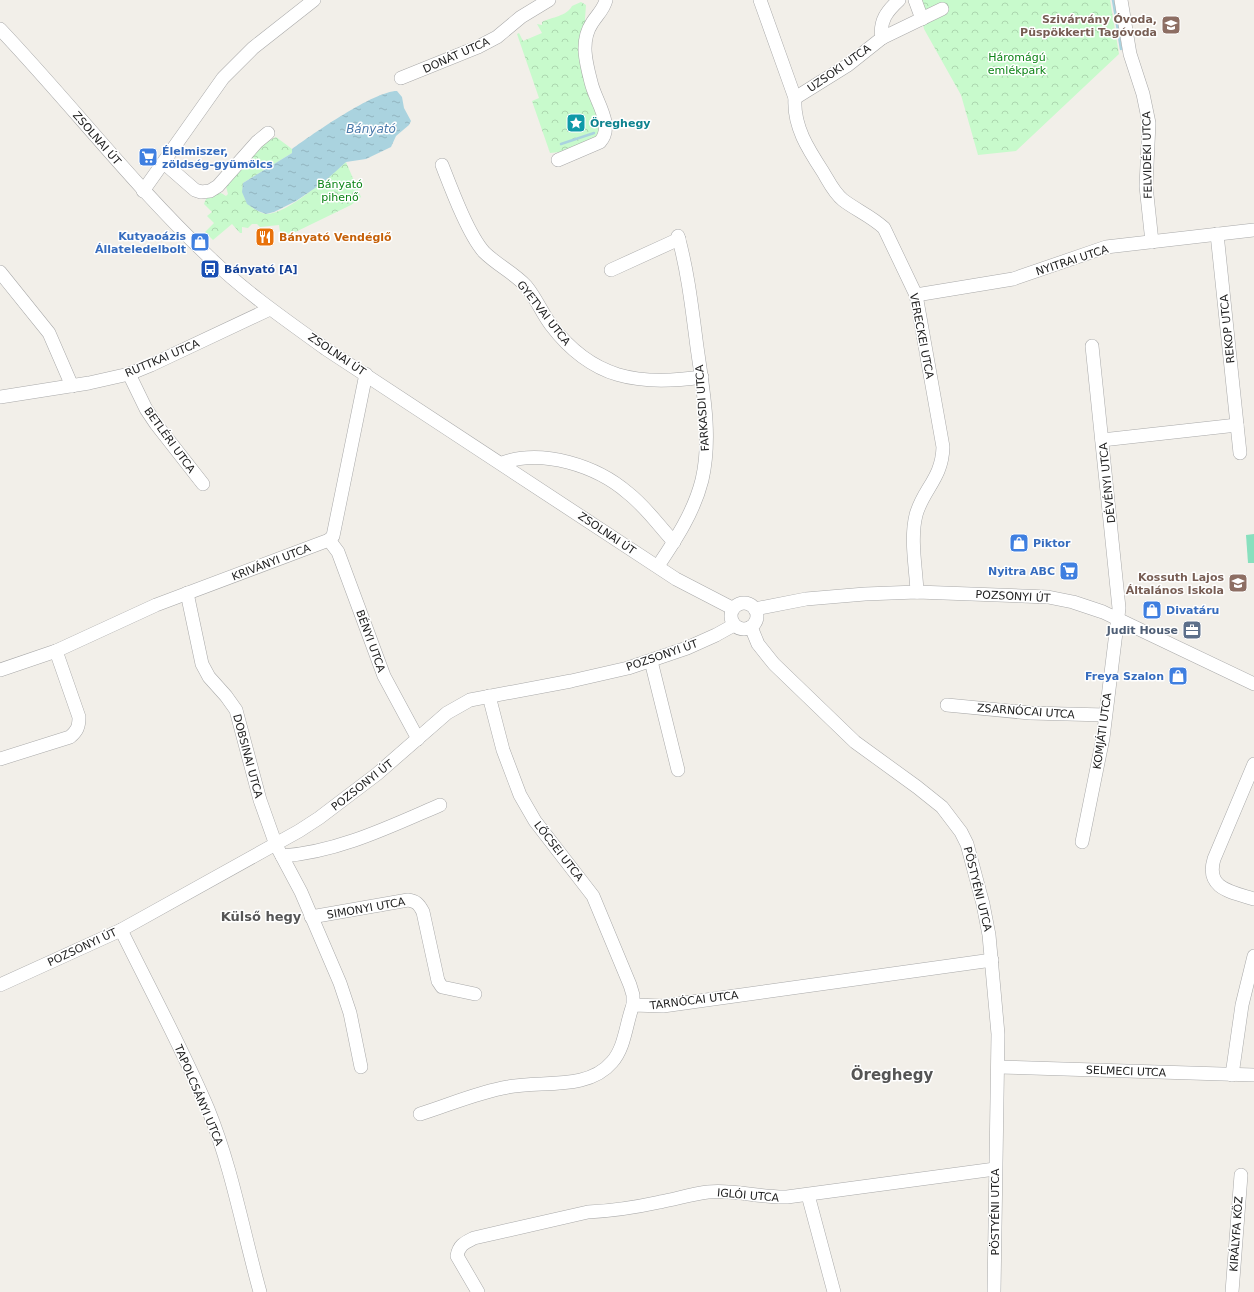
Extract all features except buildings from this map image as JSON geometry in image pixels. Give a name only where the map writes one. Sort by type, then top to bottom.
[{"type":"street","points":[[143,191],[223,78],[238,61],[276,28],[314,0]]},
{"type":"street","name":"DONÁT UTCA","points":[[401,78],[478,47],[497,37],[521,17],[549,0]]},
{"type":"street","points":[[558,160],[600,142],[605,136],[607,130],[606,122],[591,84],[585,44],[589,28],[603,8],[606,0]]},
{"type":"street","name":"VERECKEI UTCA","points":[[760,0],[795,98],[794,111],[798,127],[812,154],[835,192],[842,199],[876,220],[884,228],[916,295],[943,447],[940,467],[916,515],[914,550],[917,592]]},
{"type":"street","name":"UZSOKI UTCA","points":[[882,38],[882,22],[886,13],[899,0]]},
{"type":"street","points":[[915,0],[922,19]]},
{"type":"street","name":"FELVIDÉKI UTCA","points":[[1121,0],[1130,54],[1143,94],[1149,123],[1146,186],[1152,242]]},
{"type":"street","name":"UZSOKI UTCA","points":[[795,98],[848,65],[882,38],[942,9]]},
{"type":"street","name":"ZSOLNAI ÚT","points":[[0,29],[143,191],[210,258],[270,309],[366,374],[690,587],[732,608]]},
{"type":"street","points":[[164,163],[195,190],[201,192],[210,191],[227,176],[257,142],[268,133]]},
{"type":"street","name":"GYETVAI UTCA","points":[[442,165],[454,197],[483,250],[526,286],[550,324],[573,349],[598,367],[634,380],[660,381],[702,377]]},
{"type":"street","name":"NYITRAI UTCA","points":[[916,295],[997,283],[1026,275],[1106,248],[1254,230]]},
{"type":"street","name":"REKOP UTCA","points":[[1217,234],[1240,454]]},
{"type":"street","name":"FARKASDI UTCA","points":[[611,270],[678,237],[689,282],[702,377],[706,434],[705,467],[696,498],[686,521],[658,566]]},
{"type":"street","points":[[0,272],[49,333],[72,386]]},
{"type":"street","name":"RUTTKAI UTCA","points":[[0,397],[72,386],[129,374],[270,309]]},
{"type":"street","name":"DÉVÉNYI UTCA","points":[[1092,346],[1119,597],[1118,619]]},
{"type":"street","name":"BETLÉRI UTCA","points":[[129,374],[146,409],[156,424],[203,484]]},
{"type":"street","points":[[329,540],[333,536],[366,374]]},
{"type":"street","points":[[1102,440],[1237,425]]},
{"type":"street","points":[[502,463],[526,457],[544,458],[599,474],[628,492],[642,505],[674,542]]},
{"type":"street","name":"KRIVÁNYI UTCA","points":[[0,670],[56,651],[187,593],[329,540]]},
{"type":"street","name":"BÉNYI UTCA","points":[[329,540],[338,552],[384,676],[418,739]]},
{"type":"street","name":"POZSONYI ÚT","points":[[755,608],[831,596],[917,592],[1048,597],[1087,607],[1118,619],[1254,684]]},
{"type":"street","name":"DOBSINAI UTCA","points":[[187,593],[202,664],[209,677],[236,710],[260,800],[279,850],[301,892],[346,999],[361,1067]]},
{"type":"street","points":[[746,602],[755,608],[757,616],[751,627],[742,629],[734,625],[730,617],[732,608],[738,603],[746,602]]},
{"type":"street","name":"KOMJÁTI UTCA","points":[[1082,842],[1106,716],[1118,619]]},
{"type":"street","name":"POZSONYI ÚT","points":[[0,985],[121,930],[279,850],[377,774],[447,714],[470,700],[579,680],[651,661],[716,635],[734,625]]},
{"type":"street","name":"PÖSTYÉNI UTCA","points":[[751,627],[758,644],[774,664],[846,734],[930,796],[952,819],[961,832],[972,859],[983,904],[992,960],[998,1034],[999,1067],[995,1169],[994,1292]]},
{"type":"street","points":[[0,759],[70,737],[76,732],[79,725],[78,717],[56,651]]},
{"type":"street","points":[[651,661],[678,770]]},
{"type":"street","name":"LŐCSEI UTCA","points":[[489,696],[503,750],[520,795],[535,821],[593,896],[630,985],[633,995],[633,1005]]},
{"type":"street","name":"ZSARNÓCAI UTCA","points":[[947,705],[1030,713],[1106,716]]},
{"type":"street","points":[[1254,764],[1214,860],[1212,875],[1214,881],[1221,887],[1254,899]]},
{"type":"street","points":[[279,850],[334,847],[361,839],[440,805]]},
{"type":"street","name":"SIMONYI UTCA","points":[[311,917],[414,900],[420,905],[423,912],[438,981],[442,987],[475,994]]},
{"type":"street","name":"TAPOLCSÁNYI UTCA","points":[[121,930],[153,992],[208,1110],[239,1203],[260,1292]]},
{"type":"street","points":[[1232,1075],[1242,1005],[1254,956]]},
{"type":"street","name":"TARNÓCAI UTCA","points":[[633,1005],[662,1006],[992,960]]},
{"type":"street","points":[[420,1114],[507,1087],[564,1083],[594,1075],[606,1068],[618,1053],[633,1005]]},
{"type":"street","name":"SELMECI UTCA","points":[[999,1067],[1254,1075]]},
{"type":"street","name":"IGLÓI UTCA","points":[[478,1292],[457,1256],[458,1248],[462,1244],[474,1238],[588,1212],[607,1211],[646,1205],[707,1192],[723,1191],[771,1198],[995,1169]]},
{"type":"street","name":"KIRÁLYFA KÖZ","points":[[1232,1292],[1240,1175]]},
{"type":"street","points":[[808,1194],[834,1292]]},
{"type":"green space","name":"Háromágú emlékpark","points":[[918,0],[1110,0],[1119,54],[1016,151],[978,155],[961,95],[924,29]]},
{"type":"green space","points":[[581,2],[586,5],[585,19],[602,122],[601,134],[569,151],[550,153],[532,101],[539,98],[517,34],[519,33],[523,41],[542,33],[537,24],[542,25],[542,22],[567,12],[572,6]]},
{"type":"green space","name":"Bányató pihenő","points":[[276,137],[292,149],[292,153],[243,183],[243,193],[245,200],[249,205],[266,214],[275,213],[308,193],[346,162],[361,197],[351,205],[281,239],[279,225],[260,227],[257,224],[252,224],[248,228],[242,227],[242,233],[240,233],[232,224],[213,240],[205,232],[214,223],[207,216],[212,212],[204,204],[208,197],[215,192],[226,196],[228,194],[225,183],[260,145]]},
{"type":"green space","points":[[1254,534],[1254,563],[1248,563],[1246,535]]},
{"type":"water","name":"Bányató","points":[[397,91],[402,97],[404,108],[411,121],[409,125],[396,136],[391,147],[366,159],[346,162],[324,182],[296,201],[274,212],[266,214],[247,204],[242,192],[243,183],[292,153],[292,149],[359,105],[387,93]]},
{"type":"waterway","points":[[1113,0],[1121,49]]},
{"type":"waterway","points":[[561,144],[594,133]]},
{"type":"place","name":"Szivárvány Óvoda, Püspökkerti Tagóvoda","points":[[1171,25]]},
{"type":"place","name":"Öreghegy","points":[[576,123]]},
{"type":"place","name":"Élelmiszer, zöldség-gyümölcs","points":[[148,157]]},
{"type":"place","name":"Bányató Vendéglő","points":[[265,237]]},
{"type":"place","name":"Kutyaoázis Állateledelbolt","points":[[200,242]]},
{"type":"place","name":"Bányató [A]","points":[[210,269]]},
{"type":"place","name":"Piktor","points":[[1019,543]]},
{"type":"place","name":"Nyitra ABC","points":[[1069,571]]},
{"type":"place","name":"Kossuth Lajos Általános Iskola","points":[[1238,583]]},
{"type":"place","name":"Divatáru","points":[[1152,610]]},
{"type":"place","name":"Judit House","points":[[1192,630]]},
{"type":"place","name":"Freya Szalon","points":[[1178,676]]},
{"type":"district","name":"Külső hegy","points":[[261,916]]},
{"type":"district","name":"Öreghegy","points":[[892,1075]]}]
